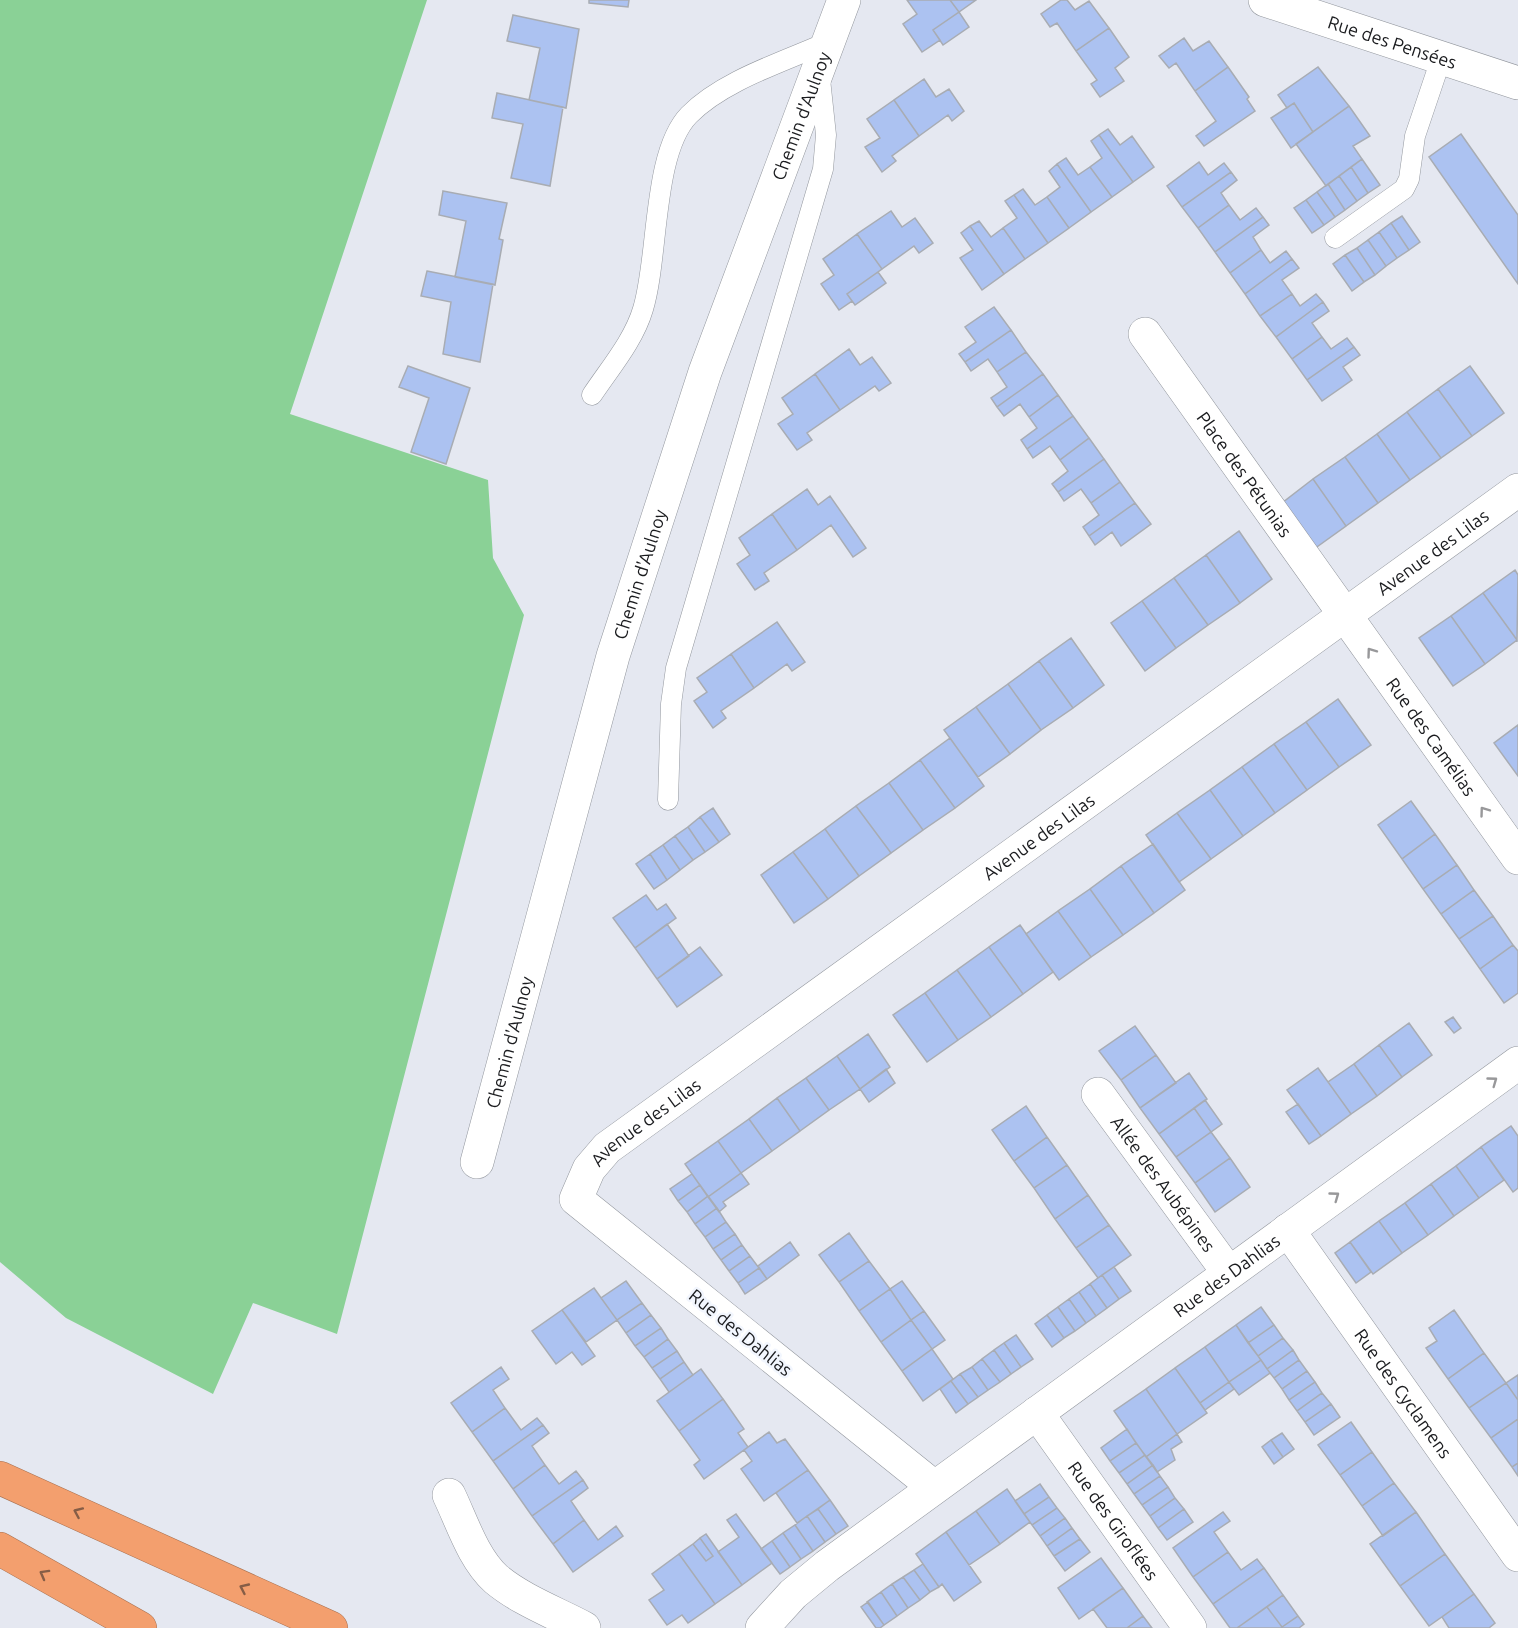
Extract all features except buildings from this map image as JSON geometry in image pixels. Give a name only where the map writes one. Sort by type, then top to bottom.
[{"type":"highway","points":[[0,1478],[332,1628]]},
{"type":"highway","points":[[0,1549],[140,1628]]},
{"type":"street","name":"Chemin d'Aulnoy","points":[[477,1162],[613,656],[705,372],[825,56],[844,0]]},
{"type":"street","name":"Rue des Pensées","points":[[1265,0],[1518,83]]},
{"type":"street","name":"Place des Pétunias","points":[[1145,334],[1344,614]]},
{"type":"street","name":"Avenue des Lilas","points":[[576,1199],[589,1169],[608,1148],[1518,490]]},
{"type":"street","name":"Rue des Camélias","points":[[1344,614],[1518,858]]},
{"type":"street","name":"Rue des Dahlias","points":[[762,1628],[809,1580],[1228,1272],[1518,1063]]},
{"type":"street","name":"Allée des Aubépines","points":[[1098,1094],[1228,1272]]},
{"type":"street","name":"Rue des Dahlias","points":[[576,1199],[934,1487]]},
{"type":"street","name":"Rue des Cyclamens","points":[[1288,1230],[1518,1555]]},
{"type":"street","name":"Rue des Giroflées","points":[[1037,1413],[1190,1628]]},
{"type":"street","points":[[449,1495],[473,1545],[495,1578],[512,1591],[584,1628]]},
{"type":"lane","points":[[592,395],[629,339],[644,308],[667,162],[679,128],[688,116],[714,94],[825,56],[826,135],[823,170],[676,668],[671,704],[668,800]]},
{"type":"lane","points":[[1335,238],[1404,189],[1409,179],[1415,136],[1441,58]]},
{"type":"green space","points":[[0,0],[427,0],[290,414],[488,480],[493,558],[524,615],[337,1334],[253,1303],[213,1394],[66,1318],[0,1262]]}]
